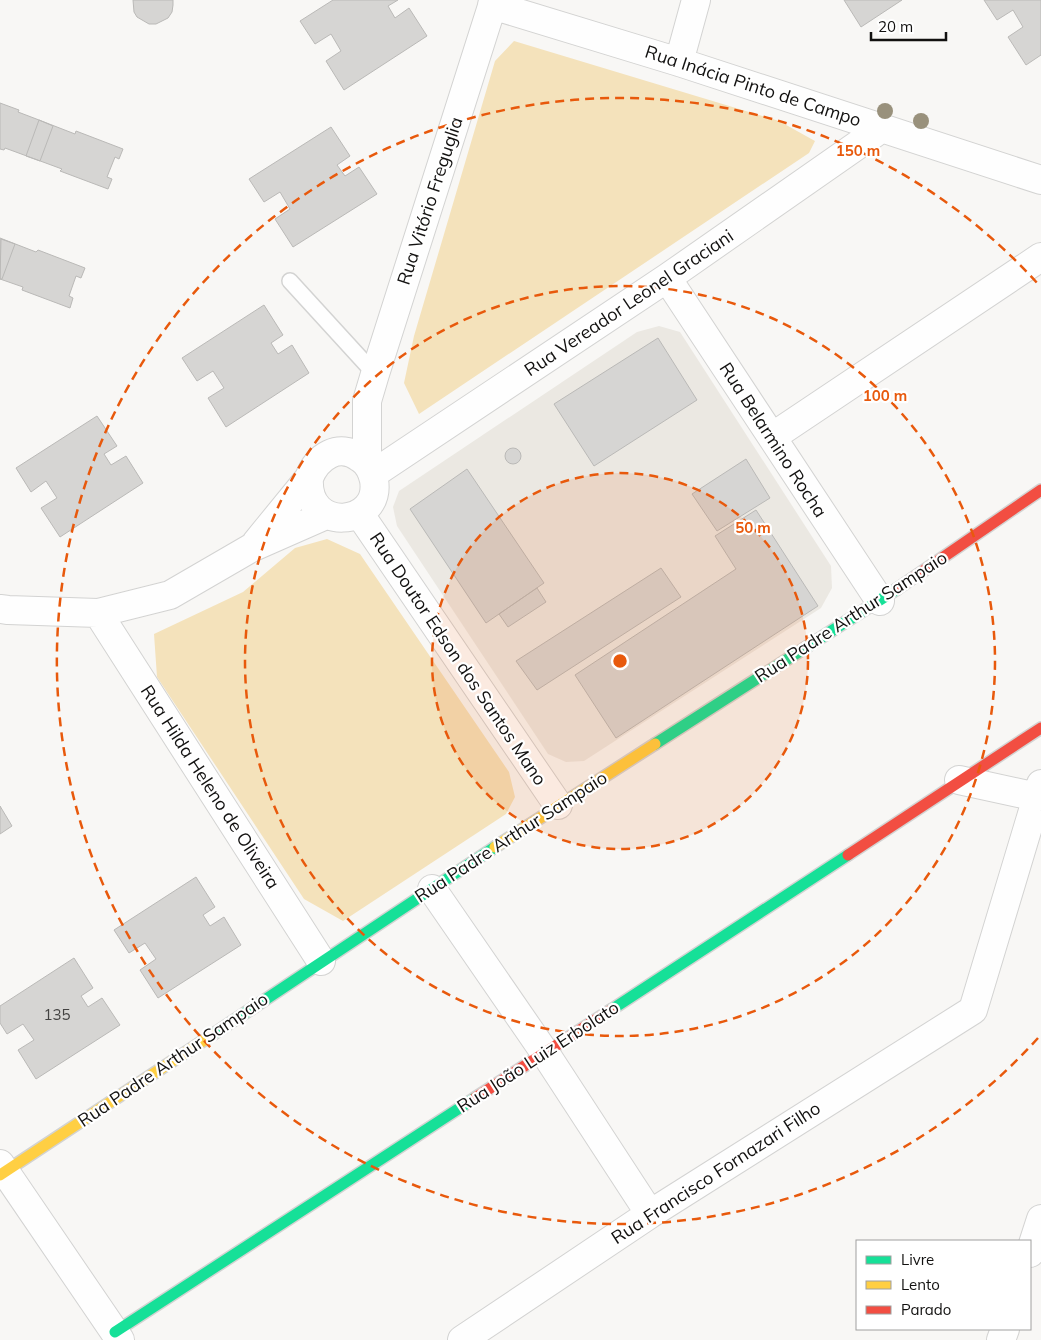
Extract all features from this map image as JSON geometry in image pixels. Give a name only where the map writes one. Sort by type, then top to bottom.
[{"type":"street","points":[[679,62],[696,0]]},
{"type":"street","name":"Rua Inácia Pinto de Campo","points":[[493,3],[1041,180]]},
{"type":"street","name":"Rua Vitório Freguglia","points":[[370,469],[367,402],[493,3]]},
{"type":"street","name":"Rua Vereador Leonel Graciani","points":[[370,469],[667,278],[882,128]]},
{"type":"street","points":[[772,437],[1041,257]]},
{"type":"street","name":"Rua Belarmino Rocha","points":[[667,278],[880,601]]},
{"type":"street","name":"Rua Vitório Freguglia","points":[[328,454],[367,402]]},
{"type":"street","points":[[349,453],[359,457],[370,469],[375,485],[373,496],[368,506],[349,518],[337,518],[326,515],[319,510],[310,496],[308,487],[312,469],[319,460],[328,454],[349,453]]},
{"type":"street","points":[[252,548],[309,478]]},
{"type":"street","name":"Rua Padre Arthur Sampaio","points":[[2,1170],[558,805],[880,601],[1035,497]]},
{"type":"street","name":"Rua Doutor Edson dos Santos Mano","points":[[359,513],[558,805]]},
{"type":"street","points":[[0,609],[98,613],[170,594],[252,548],[326,515]]},
{"type":"street","name":"Rua Hilda Heleno de Oliveira","points":[[98,613],[321,961]]},
{"type":"street","name":"Rua João Luiz Erbolato","points":[[118,1336],[1041,728]]},
{"type":"street","points":[[960,780],[1039,790]]},
{"type":"street","name":"Rua Francisco Fornazari Filho","points":[[462,1340],[650,1214],[973,1010],[1039,790]]},
{"type":"street","points":[[432,889],[650,1214]]},
{"type":"street","points":[[2,1170],[118,1336]]},
{"type":"street","points":[[1031,1250],[1041,1219]]},
{"type":"lane","points":[[290,281],[375,374]]},
{"type":"shaded area","points":[[514,41],[779,121],[815,141],[809,153],[419,414],[404,383],[414,336],[495,61]]},
{"type":"shaded area","points":[[659,326],[680,332],[831,566],[832,588],[821,608],[584,761],[566,762],[548,754],[397,526],[393,507],[399,491],[637,332]]},
{"type":"shaded area","points":[[327,539],[360,554],[509,772],[515,797],[506,814],[343,921],[304,899],[157,677],[154,634],[243,592],[295,548]]},
{"type":"building","points":[[133,0],[173,0],[172,12],[168,18],[156,24],[149,24],[137,17],[134,12]]},
{"type":"building","points":[[333,0],[398,0],[388,6],[395,18],[409,8],[427,36],[344,90],[326,61],[341,51],[331,34],[315,44],[300,21]]},
{"type":"building","points":[[844,0],[902,0],[861,27]]},
{"type":"building","points":[[984,0],[1041,0],[1041,55],[1026,65],[1008,37],[1023,27],[1013,10],[997,20]]},
{"type":"building","points":[[0,103],[75,134],[76,131],[123,149],[119,159],[115,157],[107,177],[112,179],[108,189],[60,171],[62,169],[5,148],[4,150],[0,149]]},
{"type":"building","points":[[39,120],[53,126],[40,161],[26,156]]},
{"type":"building","points":[[331,127],[350,156],[337,165],[345,176],[359,167],[377,194],[293,247],[275,219],[290,209],[280,192],[264,202],[249,179]]},
{"type":"building","points":[[0,238],[85,268],[81,278],[76,276],[69,296],[73,298],[70,308],[22,290],[23,287],[0,279]]},
{"type":"building","points":[[1,239],[15,244],[2,279],[0,279]]},
{"type":"building","points":[[264,305],[283,335],[271,343],[278,354],[292,345],[309,373],[226,427],[208,398],[224,388],[213,371],[197,381],[182,358]]},
{"type":"building","points":[[658,338],[697,400],[594,466],[554,404]]},
{"type":"building","points":[[97,416],[117,446],[104,454],[111,465],[126,456],[143,483],[60,537],[41,508],[57,498],[46,481],[31,492],[16,468]]},
{"type":"building","points":[[513,448],[519,450],[521,456],[519,462],[513,464],[507,462],[505,456],[507,450]]},
{"type":"building","points":[[746,459],[770,498],[717,531],[692,494]]},
{"type":"building","points":[[467,469],[544,583],[486,623],[410,509]]},
{"type":"building","points":[[756,510],[818,606],[616,738],[575,675],[736,569],[715,536]]},
{"type":"building","points":[[661,568],[681,597],[537,690],[516,661]]},
{"type":"building","points":[[537,588],[546,602],[508,627],[499,614]]},
{"type":"building","points":[[0,806],[12,826],[0,834]]},
{"type":"building","points":[[196,877],[215,907],[203,915],[210,926],[224,917],[241,945],[158,998],[140,970],[156,959],[145,943],[129,953],[114,930]]},
{"type":"building","points":[[74,958],[93,988],[81,996],[88,1007],[102,998],[120,1025],[36,1079],[18,1050],[34,1040],[23,1024],[7,1034],[0,1023],[0,1006]]},
{"type":"traffic: fast","points":[[655,744],[897,589]]},
{"type":"traffic: fast","points":[[212,1035],[495,847]]},
{"type":"traffic: fast","points":[[611,1010],[848,855]]},
{"type":"traffic: fast","points":[[115,1332],[475,1098]]},
{"type":"traffic: slow","points":[[495,847],[655,744]]},
{"type":"traffic: slow","points":[[0,1175],[212,1035]]},
{"type":"traffic: jam","points":[[897,589],[1041,490]]},
{"type":"traffic: jam","points":[[848,855],[1041,728]]},
{"type":"traffic: jam","points":[[475,1098],[611,1010]]}]
